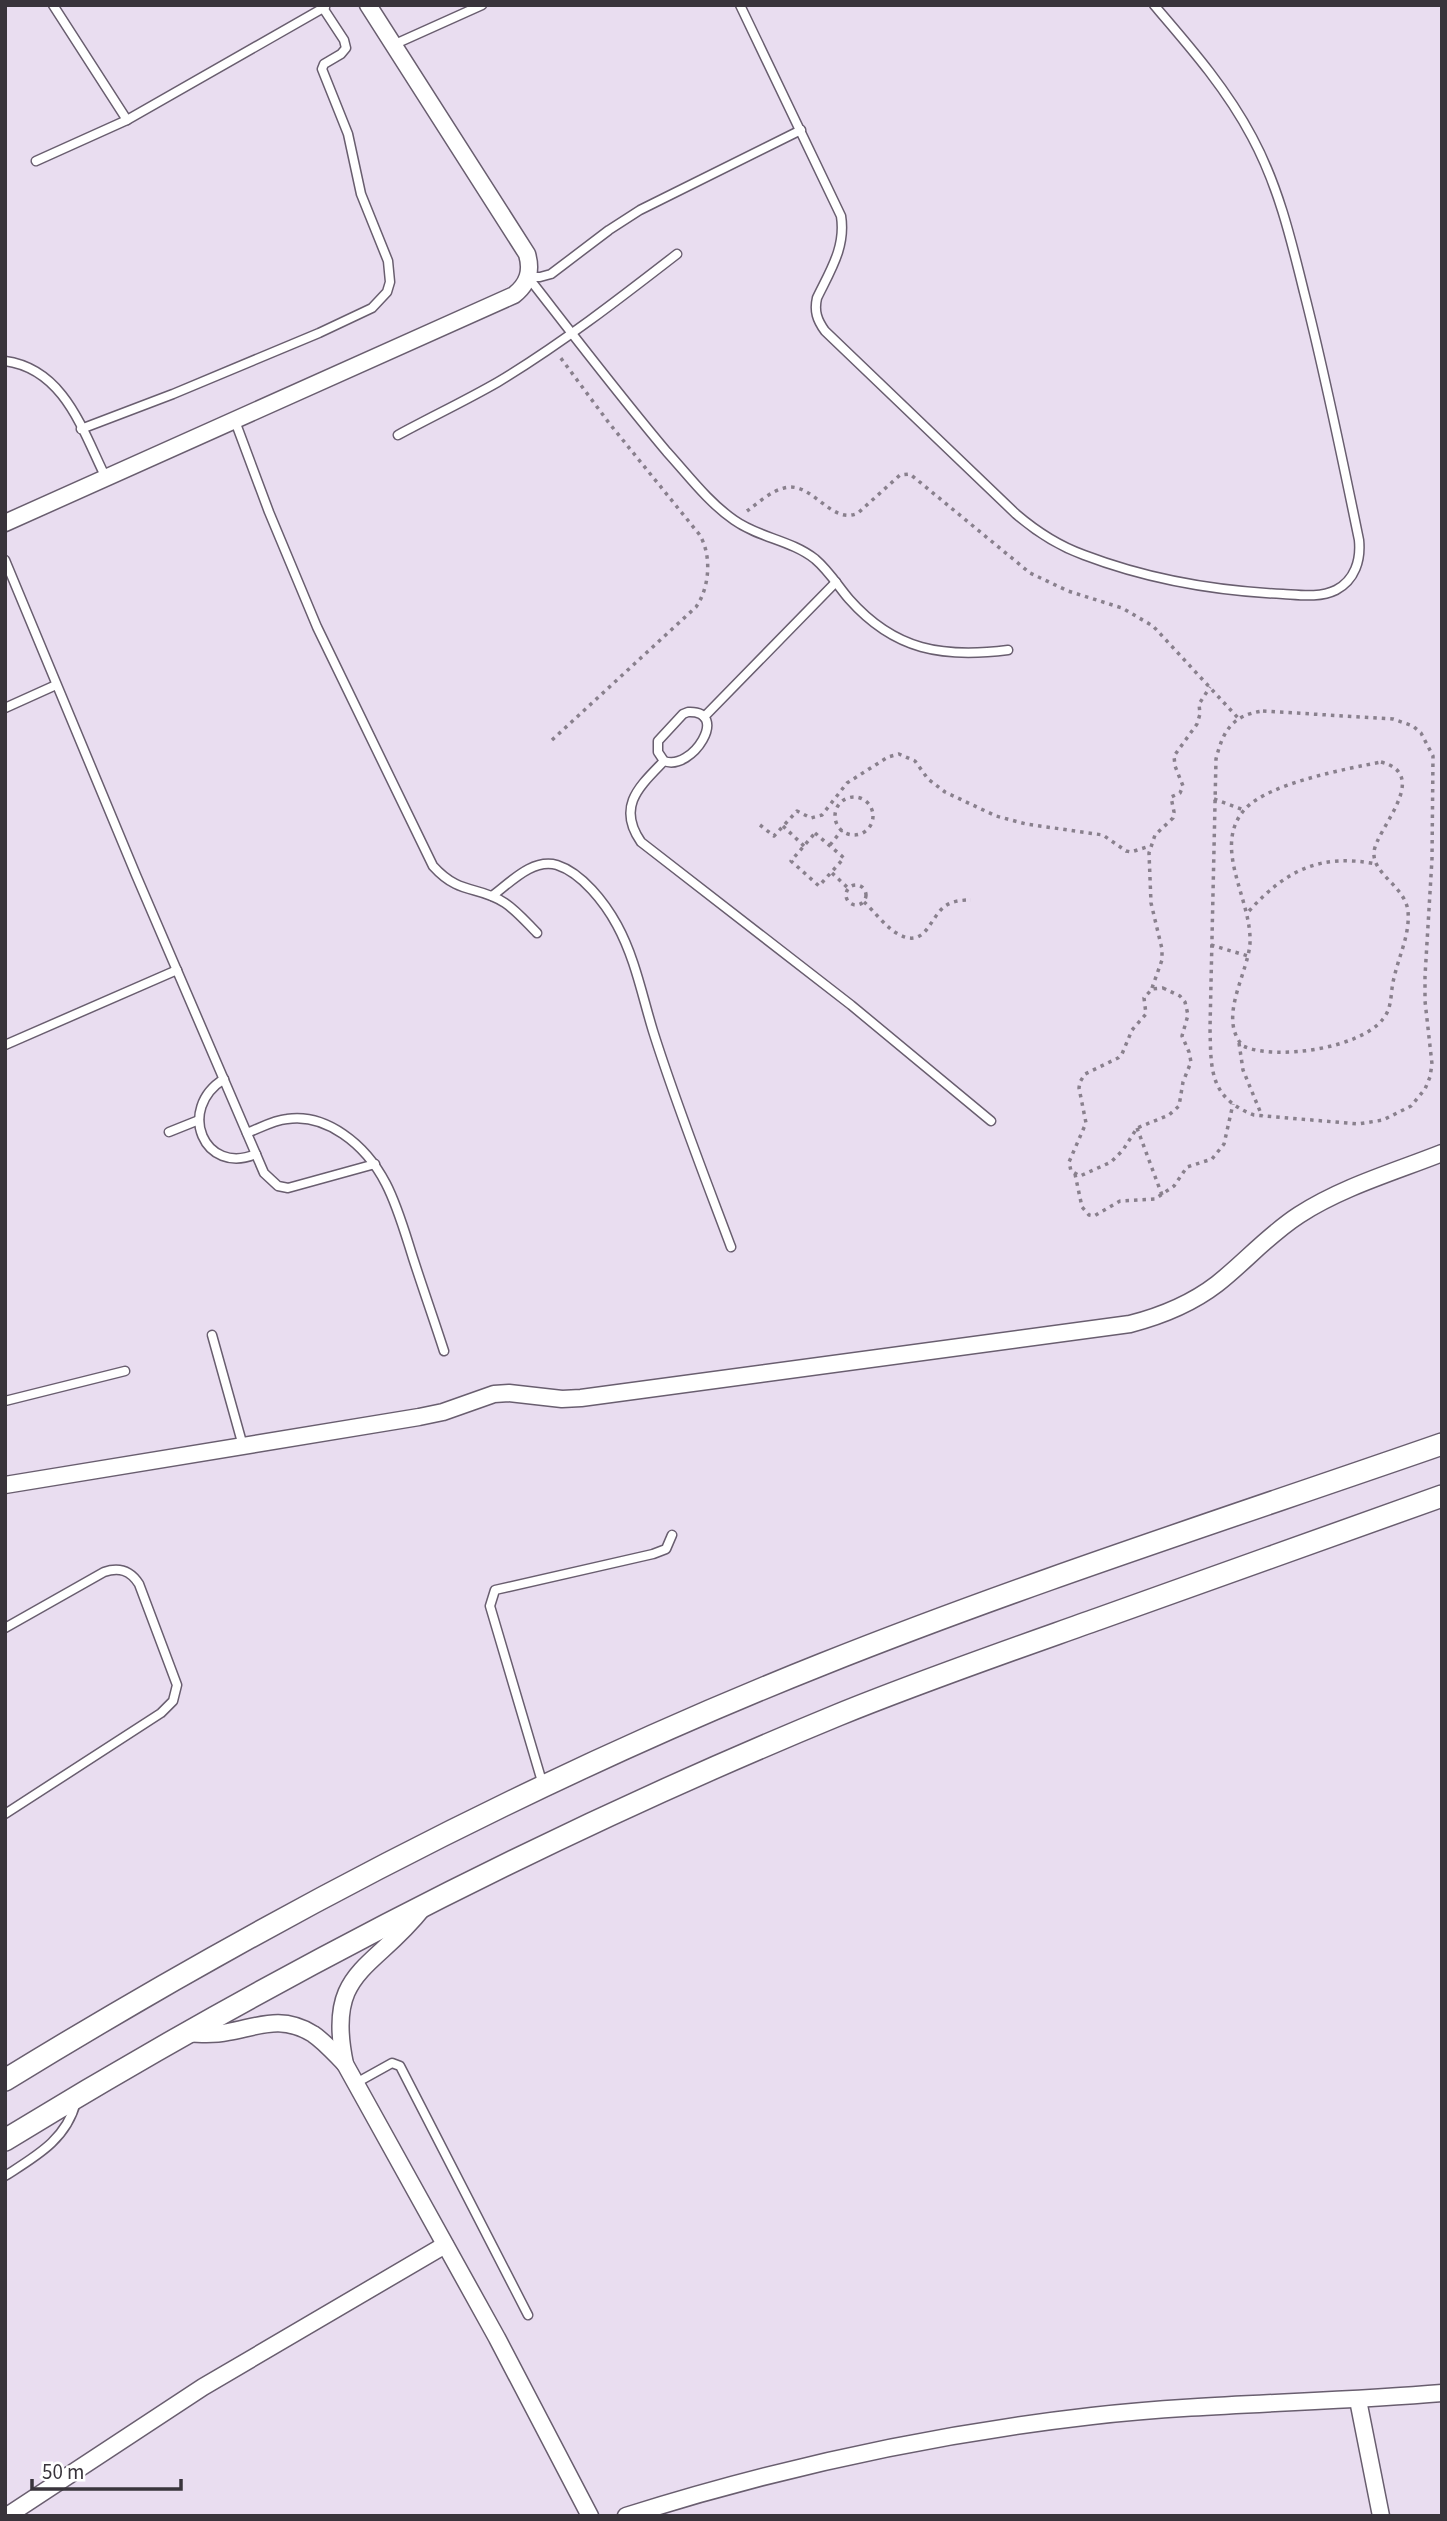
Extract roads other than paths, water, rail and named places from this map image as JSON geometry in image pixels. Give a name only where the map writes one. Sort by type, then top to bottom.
[{"type":"street","points":[[5,523],[514,295],[525,284],[530,269],[527,254],[368,5]]},
{"type":"street","points":[[5,1485],[419,1417],[443,1412],[494,1394],[509,1393],[544,1399],[581,1398],[1130,1324],[1164,1314],[1196,1298],[1225,1277],[1282,1227],[1319,1204],[1442,1153]]},
{"type":"street","points":[[5,2080],[152,1992],[308,1905],[409,1852],[637,1743],[886,1640],[1442,1444]]},
{"type":"street","points":[[5,2140],[183,2033],[428,1902],[662,1792],[856,1708],[1442,1496]]},
{"type":"street","points":[[345,2064],[339,2023],[346,1993],[362,1968],[400,1934],[428,1902]]},
{"type":"street","points":[[183,2033],[218,2034],[262,2023],[280,2023],[313,2034],[345,2064],[503,2349],[590,2516]]},
{"type":"street","points":[[7,2516],[203,2387],[444,2245]]},
{"type":"street","points":[[626,2516],[736,2483],[807,2466],[1023,2424],[1167,2409],[1358,2400],[1442,2393]]},
{"type":"street","points":[[1358,2400],[1381,2516]]},
{"type":"lane","points":[[53,5],[127,120]]},
{"type":"lane","points":[[393,45],[482,5]]},
{"type":"lane","points":[[740,5],[838,206],[843,226],[840,247],[817,298],[815,307],[819,324],[1016,514],[1049,539],[1086,556],[1167,578],[1225,589],[1313,595],[1336,590],[1353,574],[1360,552],[1359,540],[1321,355],[1280,202],[1268,170],[1238,112],[1203,63],[1154,5]]},
{"type":"lane","points":[[36,161],[127,120],[325,7],[344,40],[346,48],[324,64],[322,69],[348,134],[361,194],[388,261],[390,282],[387,292],[372,308],[319,333],[81,429]]},
{"type":"lane","points":[[528,277],[551,274],[640,210],[801,130]]},
{"type":"lane","points":[[398,435],[497,382],[572,333],[677,254]]},
{"type":"lane","points":[[528,277],[677,463],[718,507],[734,520],[813,558],[864,614],[880,627],[915,645],[949,654],[1008,650]]},
{"type":"lane","points":[[5,360],[36,370],[54,384],[68,402],[106,478]]},
{"type":"lane","points":[[235,421],[317,627],[433,866],[458,887],[505,902],[537,933]]},
{"type":"lane","points":[[5,560],[177,970],[270,1181],[278,1186],[297,1187],[375,1164]]},
{"type":"lane","points":[[704,717],[836,582]]},
{"type":"lane","points":[[5,708],[56,685]]},
{"type":"lane","points":[[688,712],[704,717],[708,727],[706,737],[681,762],[675,764],[664,761],[657,747],[661,737],[688,712]]},
{"type":"lane","points":[[664,761],[637,788],[633,797],[630,816],[641,842],[851,1006],[991,1121]]},
{"type":"lane","points":[[492,896],[533,867],[550,864],[566,869],[605,906],[630,953],[653,1031],[730,1247]]},
{"type":"lane","points":[[5,1045],[177,970]]},
{"type":"lane","points":[[224,1079],[202,1099],[199,1120],[201,1132],[215,1152],[235,1159],[256,1154]]},
{"type":"lane","points":[[247,1133],[285,1119],[319,1121],[349,1138],[375,1164],[393,1196],[444,1351]]},
{"type":"lane","points":[[169,1132],[199,1120]]},
{"type":"lane","points":[[212,1335],[243,1446]]},
{"type":"lane","points":[[5,1401],[125,1371]]},
{"type":"lane","points":[[544,1788],[491,1606],[495,1590],[653,1554],[666,1549],[672,1535]]},
{"type":"lane","points":[[5,1628],[104,1572],[120,1569],[134,1577],[139,1584],[176,1676],[177,1685],[173,1701],[161,1713],[5,1814]]},
{"type":"lane","points":[[356,2083],[391,2063],[400,2066],[528,2315]]},
{"type":"lane","points":[[5,2176],[41,2153],[62,2134],[78,2095]]}]
